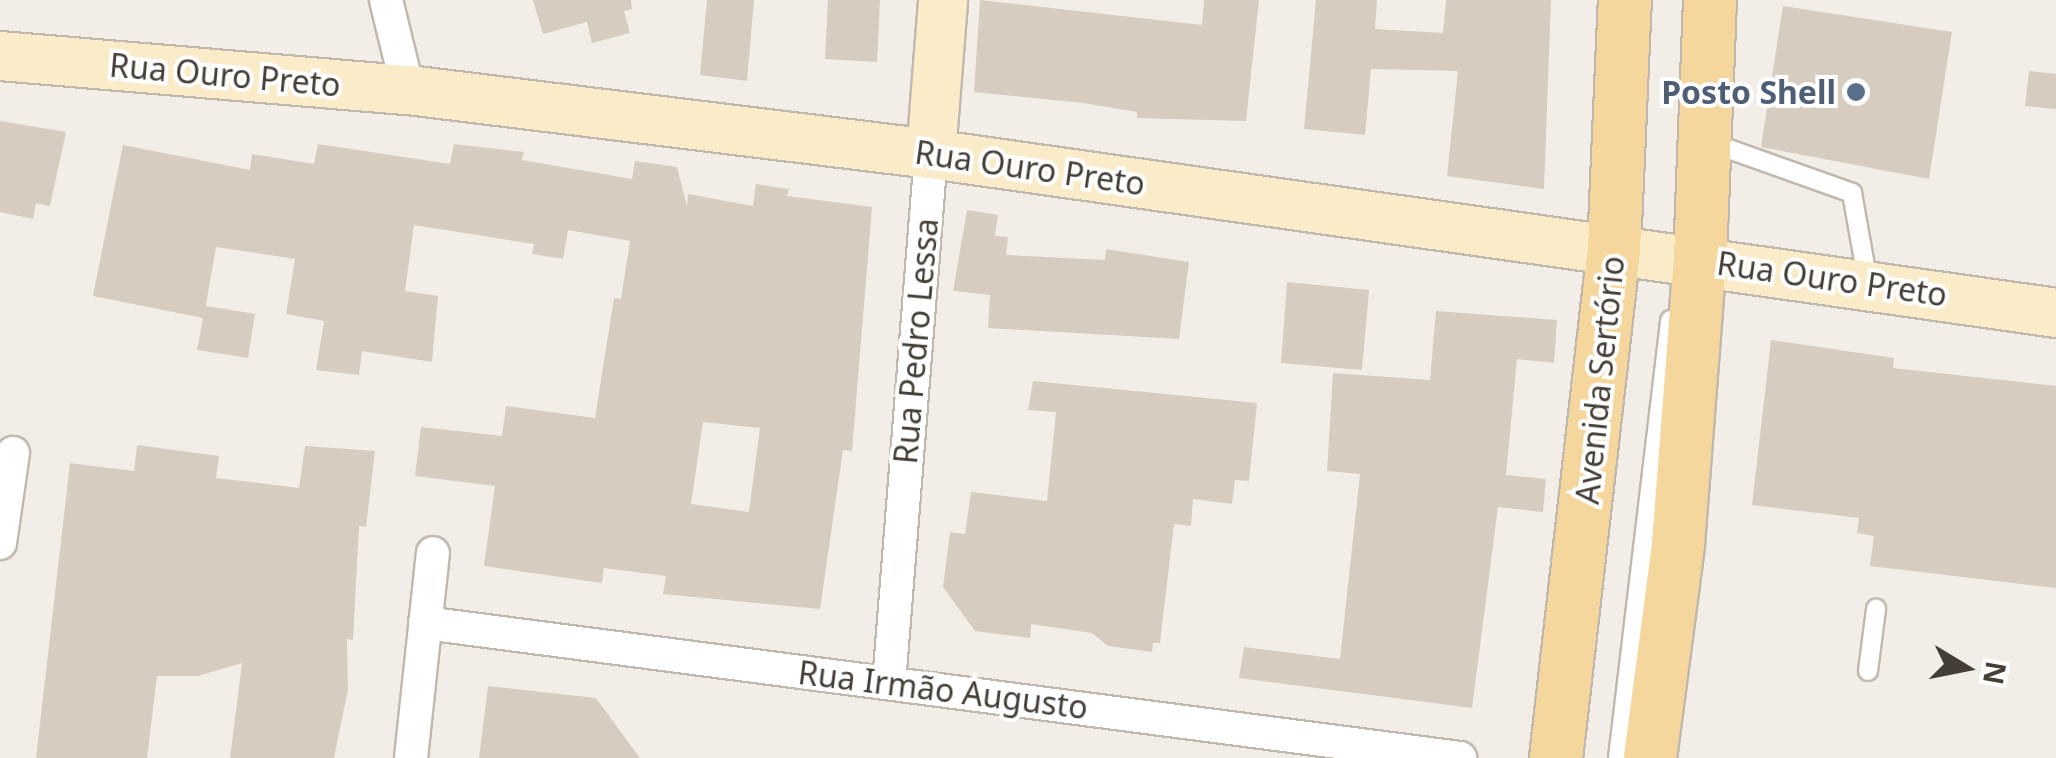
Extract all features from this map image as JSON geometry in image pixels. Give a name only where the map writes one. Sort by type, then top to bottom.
[{"type":"main road","name":"Rua Pedro Lessa","points":[[931,154],[943,0]]},
{"type":"main road","name":"Avenida Sertório","points":[[1626,0],[1659,259],[1678,544],[1650,758]]},
{"type":"main road","name":"Avenida Sertório","points":[[1556,758],[1659,259],[1704,141],[1710,0]]},
{"type":"main road","name":"Rua Ouro Preto","points":[[0,56],[408,90],[931,154],[1659,259],[1868,283],[2056,313]]},
{"type":"street","points":[[386,0],[408,90]]},
{"type":"street","name":"Rua Pedro Lessa","points":[[889,683],[931,154]]},
{"type":"street","points":[[0,543],[13,452]]},
{"type":"street","points":[[412,758],[433,553]]},
{"type":"street","name":"Rua Irmão Augusto","points":[[426,623],[1460,758]]},
{"type":"lane","points":[[1704,141],[1852,193],[1868,283]]},
{"type":"lane","points":[[1618,758],[1659,259]]},
{"type":"lane","points":[[1868,671],[1876,609]]},
{"type":"building","points":[[533,0],[631,0],[632,9],[624,11],[630,33],[592,43],[587,22],[543,34]]},
{"type":"building","points":[[707,0],[754,0],[747,81],[700,75]]},
{"type":"building","points":[[828,0],[880,0],[877,62],[825,59]]},
{"type":"building","points":[[980,0],[1202,25],[1204,0],[1259,0],[1246,121],[1137,118],[1137,112],[1083,103],[974,92]]},
{"type":"building","points":[[1316,0],[1377,0],[1375,29],[1443,33],[1446,0],[1551,0],[1544,189],[1447,176],[1458,71],[1371,69],[1365,135],[1304,129]]},
{"type":"building","name":"Posto Shell","points":[[1783,6],[1952,32],[1929,179],[1761,147]]},
{"type":"building","points":[[2029,71],[2056,74],[2056,109],[2025,106]]},
{"type":"building","points":[[0,121],[66,132],[50,206],[36,203],[33,219],[0,212]]},
{"type":"building","points":[[318,144],[450,164],[454,144],[524,152],[522,160],[632,179],[635,161],[677,167],[687,207],[688,194],[753,206],[756,184],[789,189],[787,196],[872,207],[852,451],[843,450],[820,609],[663,594],[666,576],[604,568],[602,583],[484,566],[495,486],[415,476],[421,427],[502,436],[506,406],[595,418],[614,298],[621,299],[630,241],[568,230],[563,259],[532,254],[534,244],[414,225],[405,291],[438,296],[432,362],[362,351],[359,375],[316,370],[324,321],[286,314],[295,259],[216,247],[204,316],[206,306],[255,314],[248,358],[197,350],[203,318],[93,296],[123,145],[250,170],[252,154],[314,164]],"holes":[[[703,422],[760,428],[749,512],[691,504]]]},
{"type":"building","points":[[967,210],[998,215],[995,236],[1008,237],[1006,255],[1105,260],[1106,249],[1189,262],[1179,339],[988,328],[990,295],[953,291]]},
{"type":"building","points":[[1287,282],[1369,290],[1362,370],[1281,363]]},
{"type":"building","points":[[1436,311],[1557,320],[1554,363],[1517,359],[1506,475],[1546,479],[1543,512],[1498,507],[1472,708],[1239,678],[1244,647],[1340,659],[1360,474],[1327,471],[1333,373],[1430,380]]},
{"type":"building","points":[[1771,340],[1894,358],[1893,368],[2056,386],[2056,588],[1870,566],[1874,536],[1857,533],[1859,518],[1752,505]]},
{"type":"building","points":[[1033,381],[1257,403],[1249,481],[1235,480],[1232,504],[1193,499],[1191,526],[1174,524],[1160,643],[1153,643],[1152,652],[1108,646],[1092,633],[1031,624],[1030,638],[975,631],[943,587],[950,532],[965,534],[971,492],[1047,501],[1056,412],[1028,410]]},
{"type":"building","points":[[137,445],[219,456],[216,478],[299,488],[305,446],[375,451],[366,527],[359,526],[353,640],[347,639],[348,689],[334,758],[230,758],[242,663],[198,676],[157,676],[147,758],[36,758],[70,463],[134,471]]},
{"type":"building","points":[[488,686],[596,698],[640,758],[479,758]]},
{"type":"place","name":"Posto Shell","points":[[1856,92]]}]
